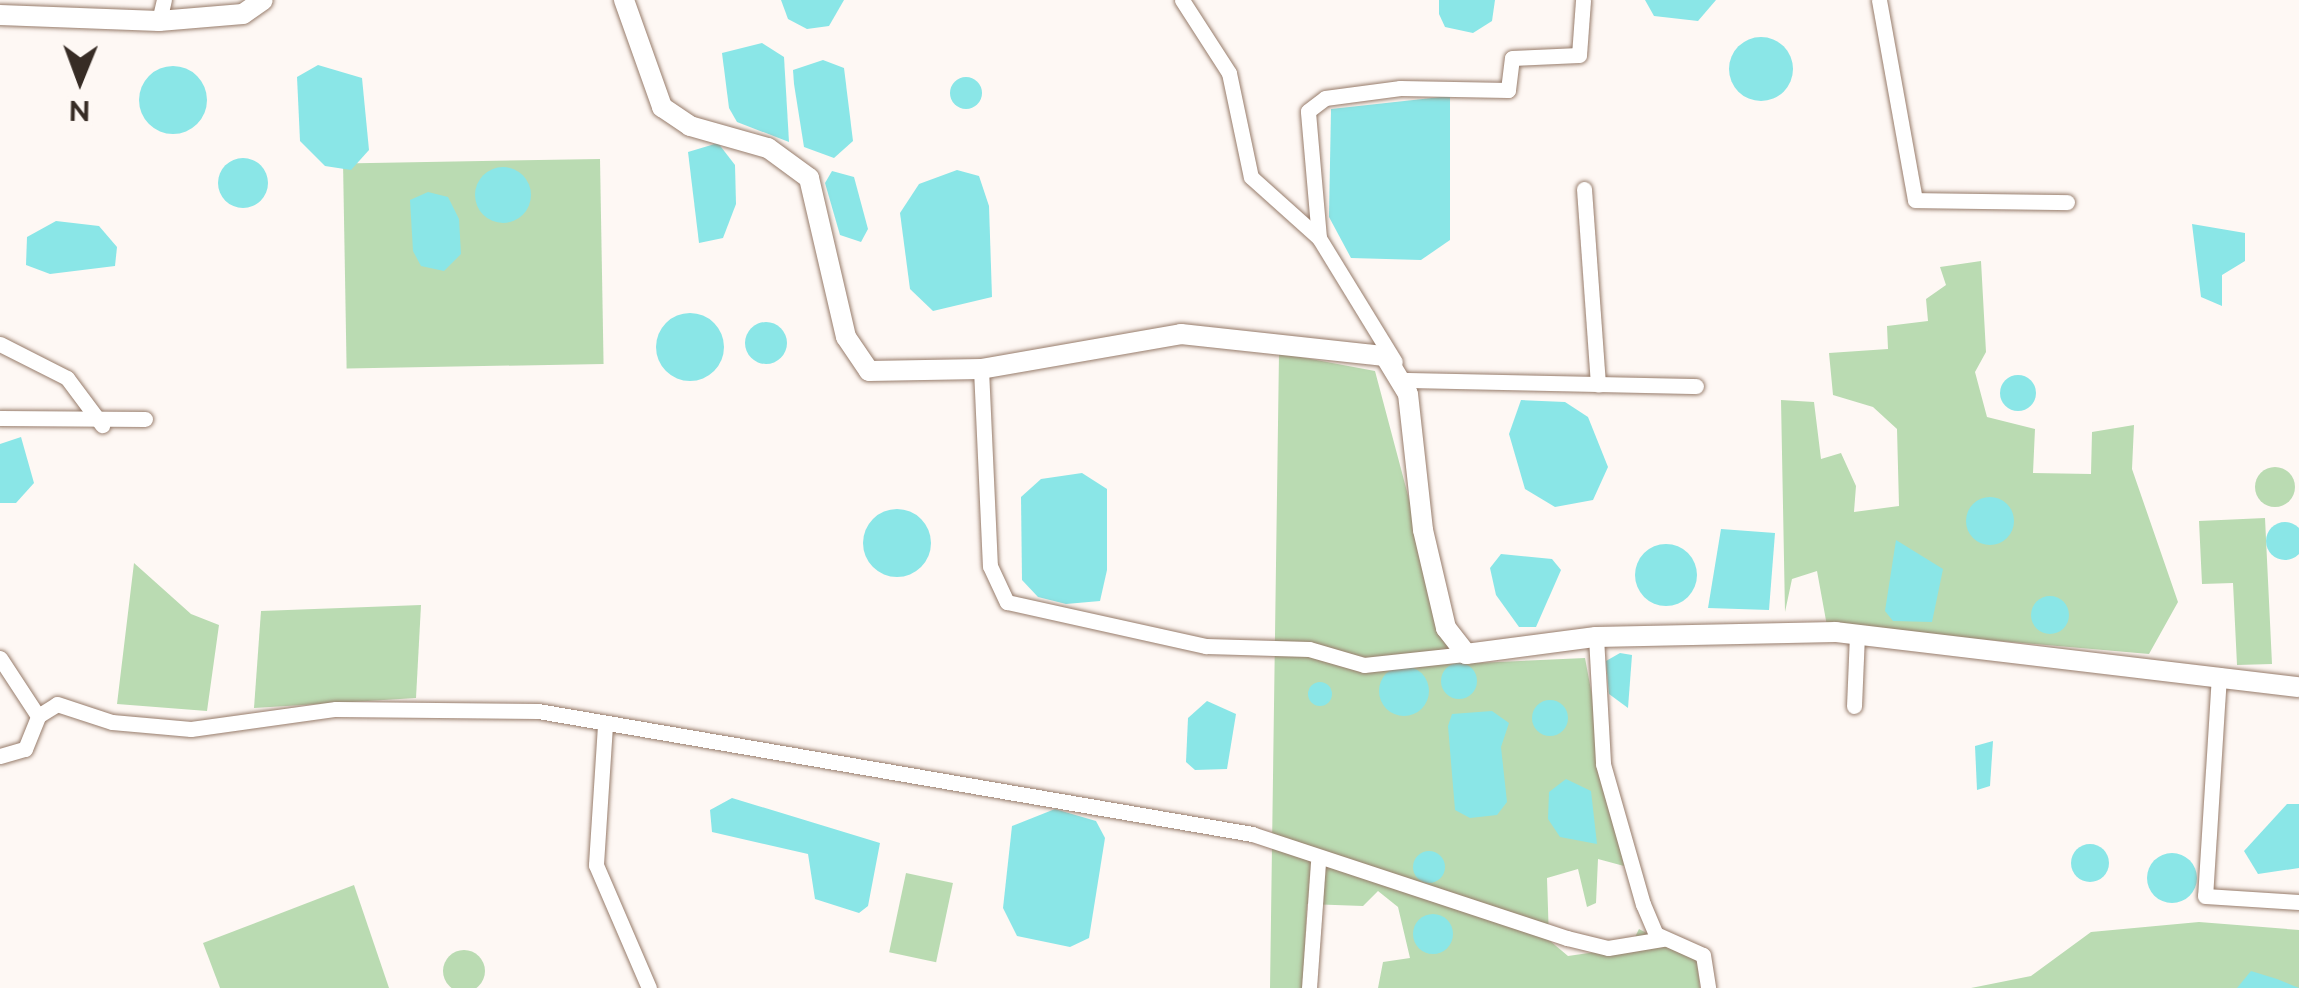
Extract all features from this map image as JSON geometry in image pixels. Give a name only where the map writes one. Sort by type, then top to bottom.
[{"type":"street","points":[[0,15],[162,10],[243,14],[263,0]]},
{"type":"street","points":[[624,0],[662,107],[690,126],[768,148],[809,178],[859,364],[886,374],[982,369],[1181,334],[1233,333],[1341,344],[1401,374],[1696,386]]},
{"type":"street","points":[[1182,0],[1229,73],[1251,177],[1318,238],[1401,374],[1427,549],[1446,628],[1466,654]]},
{"type":"street","points":[[1318,238],[1308,110],[1326,98],[1400,88],[1508,90],[1512,58],[1579,55],[1583,0]]},
{"type":"street","points":[[1879,0],[1915,200],[2066,202]]},
{"type":"street","points":[[1584,189],[1598,384]]},
{"type":"street","points":[[0,344],[67,378],[102,425]]},
{"type":"street","points":[[982,369],[990,566],[1007,602],[1206,646],[1309,649],[1364,664],[1596,637],[1857,634],[2299,687]]},
{"type":"street","points":[[0,418],[102,425],[145,419]]},
{"type":"street","points":[[1854,706],[1857,634]]},
{"type":"street","points":[[1596,637],[1603,764],[1643,904],[1663,938]]},
{"type":"street","points":[[0,658],[3,674],[38,716]]},
{"type":"street","points":[[2220,675],[2205,896],[2299,902]]},
{"type":"street","points":[[38,716],[77,704],[112,722],[192,729],[388,706],[538,712],[1252,834],[1318,862],[1442,891],[1608,948],[1663,938],[1703,955],[1708,988]]},
{"type":"street","points":[[0,756],[25,749],[38,716]]},
{"type":"street","points":[[605,725],[596,865],[649,988]]},
{"type":"street","points":[[1310,988],[1318,862]]},
{"type":"green space","points":[[600,159],[604,364],[347,368],[343,163]]},
{"type":"green space","points":[[1981,261],[1986,352],[1975,372],[1987,417],[2035,429],[2033,473],[2091,474],[2092,432],[2134,425],[2132,469],[2178,602],[2149,654],[1827,626],[1817,571],[1792,579],[1785,612],[1781,400],[1814,402],[1821,459],[1841,453],[1856,486],[1854,512],[1899,506],[1897,429],[1873,407],[1833,395],[1829,353],[1888,349],[1887,326],[1928,321],[1926,299],[1946,285],[1940,267]]},
{"type":"green space","points":[[1279,353],[1375,371],[1448,646],[1476,663],[1585,658],[1624,866],[1598,859],[1596,903],[1587,907],[1578,869],[1547,878],[1549,940],[1568,956],[1630,947],[1639,929],[1697,960],[1700,988],[1378,988],[1383,962],[1410,958],[1398,907],[1378,891],[1363,906],[1307,904],[1303,988],[1270,988]]},
{"type":"green space","points":[[2275,467],[2289,473],[2295,487],[2289,501],[2275,507],[2261,501],[2255,487],[2261,473]]},
{"type":"green space","points":[[2265,518],[2272,664],[2237,665],[2233,583],[2202,584],[2199,521]]},
{"type":"green space","points":[[134,563],[191,614],[219,625],[207,711],[117,704]]},
{"type":"green space","points":[[421,605],[416,698],[254,708],[261,611]]},
{"type":"green space","points":[[906,873],[953,883],[936,962],[889,952]]},
{"type":"green space","points":[[354,885],[389,988],[220,988],[203,943]]},
{"type":"green space","points":[[2199,922],[2299,930],[2299,988],[1971,988],[2031,976],[2091,932]]},
{"type":"green space","points":[[464,950],[479,956],[485,971],[479,986],[464,992],[449,986],[443,971],[449,956]]},
{"type":"water","points":[[781,0],[844,0],[829,26],[807,29],[788,19]]},
{"type":"water","points":[[1439,0],[1495,0],[1492,21],[1473,33],[1445,27],[1439,14]]},
{"type":"water","points":[[1645,0],[1716,0],[1698,21],[1654,16]]},
{"type":"water","points":[[1761,37],[1783,47],[1793,69],[1783,91],[1761,101],[1739,91],[1729,69],[1739,47]]},
{"type":"water","points":[[762,43],[784,57],[789,142],[737,122],[729,108],[722,53]]},
{"type":"water","points":[[823,60],[844,68],[853,141],[834,158],[804,147],[794,84],[793,70]]},
{"type":"water","points":[[318,65],[362,78],[369,150],[351,170],[325,166],[300,141],[297,77]]},
{"type":"water","points":[[173,66],[186,68],[197,76],[205,87],[205,113],[197,124],[186,132],[173,134],[160,132],[149,124],[141,113],[139,100],[141,87],[149,76],[160,68]]},
{"type":"water","points":[[966,77],[977,82],[982,93],[977,104],[966,109],[955,104],[950,93],[955,82]]},
{"type":"water","points":[[1450,96],[1450,240],[1421,260],[1351,258],[1329,217],[1331,109]]},
{"type":"water","points":[[718,143],[735,165],[736,204],[723,238],[699,243],[688,152]]},
{"type":"water","points":[[243,158],[260,166],[268,183],[260,200],[243,208],[226,200],[218,183],[226,166]]},
{"type":"water","points":[[503,167],[523,175],[531,195],[523,215],[503,223],[483,215],[475,195],[483,175]]},
{"type":"water","points":[[957,170],[979,176],[989,206],[992,297],[933,311],[910,289],[900,213],[919,184]]},
{"type":"water","points":[[832,171],[854,177],[868,229],[861,242],[840,235],[825,183]]},
{"type":"water","points":[[428,192],[448,197],[459,219],[461,254],[444,271],[421,266],[413,251],[410,200]]},
{"type":"water","points":[[56,221],[99,226],[117,247],[115,266],[50,274],[26,265],[27,237]]},
{"type":"water","points":[[2192,224],[2245,233],[2245,261],[2222,275],[2222,306],[2201,297]]},
{"type":"water","points":[[690,313],[714,323],[724,347],[714,371],[690,381],[666,371],[656,347],[666,323]]},
{"type":"water","points":[[766,322],[781,328],[787,343],[781,358],[766,364],[751,358],[745,343],[751,328]]},
{"type":"water","points":[[2018,375],[2031,380],[2036,393],[2031,406],[2018,411],[2005,406],[2000,393],[2005,380]]},
{"type":"water","points":[[1521,400],[1565,402],[1588,417],[1608,467],[1593,500],[1555,507],[1525,489],[1509,434]]},
{"type":"water","points":[[21,437],[34,483],[16,503],[0,503],[0,444]]},
{"type":"water","points":[[1082,473],[1107,489],[1107,570],[1100,601],[1066,604],[1038,597],[1022,580],[1021,497],[1041,479]]},
{"type":"water","points":[[1990,497],[2007,504],[2014,521],[2007,538],[1990,545],[1973,538],[1966,521],[1973,504]]},
{"type":"water","points":[[897,509],[910,511],[921,519],[929,530],[929,556],[921,567],[910,575],[897,577],[884,575],[873,567],[865,556],[863,543],[865,530],[873,519],[884,511]]},
{"type":"water","points":[[2285,522],[2298,528],[2304,541],[2298,554],[2285,560],[2272,554],[2266,541],[2272,528]]},
{"type":"water","points":[[1721,529],[1775,533],[1769,610],[1708,608]]},
{"type":"water","points":[[1896,540],[1943,569],[1932,622],[1893,621],[1885,611]]},
{"type":"water","points":[[1666,544],[1688,553],[1697,575],[1688,597],[1666,606],[1644,597],[1635,575],[1644,553]]},
{"type":"water","points":[[1501,554],[1552,559],[1561,570],[1536,627],[1519,627],[1496,595],[1490,568]]},
{"type":"water","points":[[2050,596],[2064,601],[2069,615],[2064,629],[2050,634],[2036,629],[2031,615],[2036,601]]},
{"type":"water","points":[[1620,653],[1632,655],[1628,708],[1609,694],[1606,661]]},
{"type":"water","points":[[1459,663],[1471,669],[1477,681],[1471,693],[1459,699],[1447,693],[1441,681],[1447,669]]},
{"type":"water","points":[[1404,666],[1422,673],[1429,691],[1422,709],[1404,716],[1386,709],[1379,691],[1386,673]]},
{"type":"water","points":[[1320,682],[1332,694],[1320,706],[1308,694]]},
{"type":"water","points":[[1550,700],[1563,705],[1568,718],[1563,731],[1550,736],[1537,731],[1532,718],[1537,705]]},
{"type":"water","points":[[1207,701],[1236,714],[1227,769],[1195,770],[1186,762],[1188,718]]},
{"type":"water","points":[[1492,711],[1509,723],[1501,747],[1507,802],[1497,815],[1470,818],[1455,810],[1448,726],[1452,714]]},
{"type":"water","points":[[1993,741],[1990,786],[1977,790],[1975,746]]},
{"type":"water","points":[[1566,779],[1591,791],[1597,844],[1560,837],[1548,819],[1549,792]]},
{"type":"water","points":[[732,798],[880,843],[868,906],[859,913],[815,899],[808,854],[712,832],[710,810]]},
{"type":"water","points":[[2287,804],[2299,804],[2299,868],[2258,874],[2244,851]]},
{"type":"water","points":[[1055,809],[1096,821],[1105,838],[1089,938],[1070,947],[1017,936],[1003,908],[1012,826]]},
{"type":"water","points":[[2090,844],[2103,850],[2109,863],[2103,876],[2090,882],[2077,876],[2071,863],[2077,850]]},
{"type":"water","points":[[1429,851],[1440,856],[1445,867],[1440,878],[1429,883],[1418,878],[1413,867],[1418,856]]},
{"type":"water","points":[[2172,853],[2190,860],[2197,878],[2190,896],[2172,903],[2154,896],[2147,878],[2154,860]]},
{"type":"water","points":[[1433,914],[1447,920],[1453,934],[1447,948],[1433,954],[1419,948],[1413,934],[1419,920]]},
{"type":"water","points":[[2251,971],[2277,979],[2299,988],[2237,988]]}]
